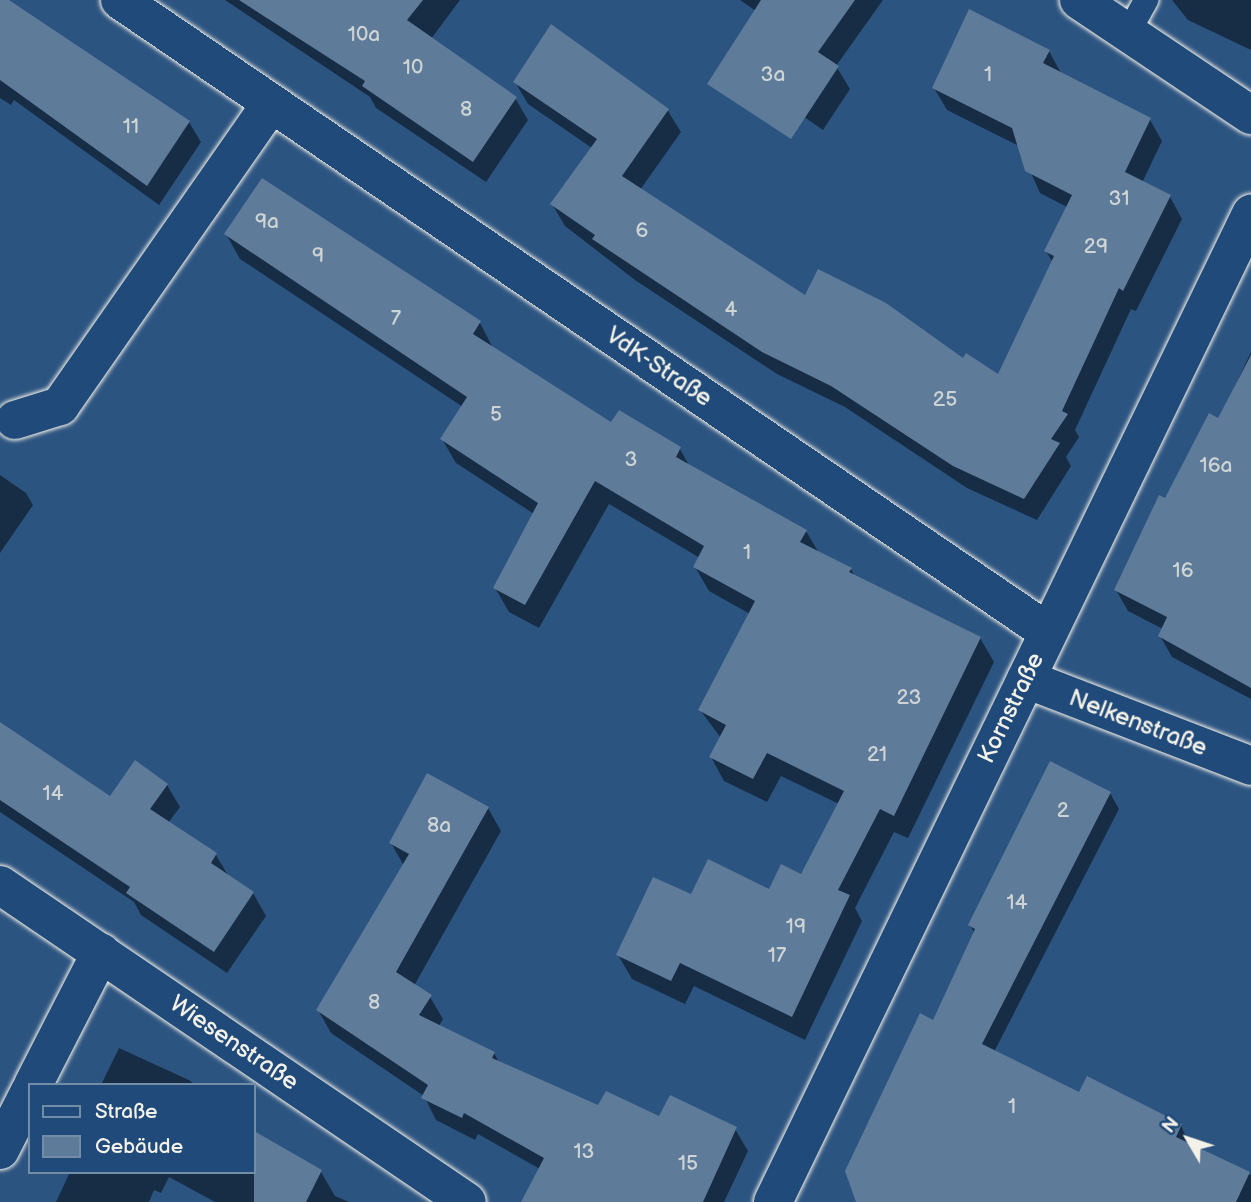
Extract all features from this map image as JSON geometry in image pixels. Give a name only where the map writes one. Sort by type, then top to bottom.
[{"type":"street","name":"VdK-Straße","points":[[120,0],[1048,632]]},
{"type":"street","points":[[1079,0],[1251,115]]},
{"type":"street","points":[[15,419],[60,406],[271,103]]},
{"type":"street","name":"Kornstraße","points":[[773,1202],[1251,214]]},
{"type":"street","name":"Nelkenstraße","points":[[1026,679],[1251,766]]},
{"type":"street","name":"Wiesenstraße","points":[[0,885],[467,1202]]},
{"type":"street","points":[[34,1083],[101,952]]},
{"type":"street","points":[[0,1150],[28,1095]]},
{"type":"lane","points":[[1128,33],[1146,0]]},
{"type":"building","points":[[0,0],[9,0],[190,121],[147,186],[0,80]]},
{"type":"building","points":[[239,0],[423,0],[407,20],[517,97],[473,162],[362,86],[365,81]]},
{"type":"building","points":[[761,0],[855,0],[818,52],[839,66],[791,139],[707,84]]},
{"type":"building","points":[[969,9],[1050,50],[1043,63],[1151,118],[1125,172],[1171,195],[1123,291],[1119,288],[1062,411],[1068,414],[1051,439],[1060,443],[1024,499],[953,466],[831,386],[762,352],[592,239],[595,235],[550,204],[597,139],[513,82],[551,24],[669,109],[622,176],[805,295],[818,269],[886,303],[963,358],[966,353],[998,374],[1054,256],[1044,251],[1072,195],[1025,171],[1012,128],[932,88]]},
{"type":"building","points":[[262,178],[481,321],[473,334],[611,422],[619,410],[681,447],[676,457],[807,530],[800,542],[852,568],[849,572],[981,637],[894,816],[880,809],[838,890],[850,895],[792,1017],[680,963],[671,981],[616,955],[653,877],[691,894],[708,859],[769,889],[781,864],[801,874],[844,791],[767,753],[753,779],[709,757],[726,725],[698,710],[755,601],[693,567],[704,546],[595,481],[525,605],[493,588],[538,503],[440,439],[467,397],[224,234]]},
{"type":"building","points":[[1251,355],[1251,688],[1158,636],[1167,617],[1114,590],[1159,495],[1165,498],[1209,413],[1218,418]]},
{"type":"building","points":[[0,722],[110,796],[135,760],[168,784],[150,809],[217,853],[211,863],[254,892],[214,952],[126,893],[130,887],[0,800]]},
{"type":"building","points":[[1050,761],[1111,792],[982,1044],[1079,1092],[1087,1076],[1182,1124],[1176,1137],[1250,1172],[1236,1202],[856,1202],[845,1171],[920,1013],[933,1020],[975,929],[968,925]]},
{"type":"building","points":[[427,773],[489,807],[396,972],[432,995],[419,1015],[495,1052],[492,1058],[598,1105],[606,1091],[659,1116],[670,1095],[737,1127],[703,1202],[521,1202],[544,1158],[464,1113],[462,1118],[421,1098],[428,1085],[316,1010],[409,854],[389,843]]},
{"type":"building","points":[[256,1132],[322,1170],[306,1202],[254,1202]]}]
